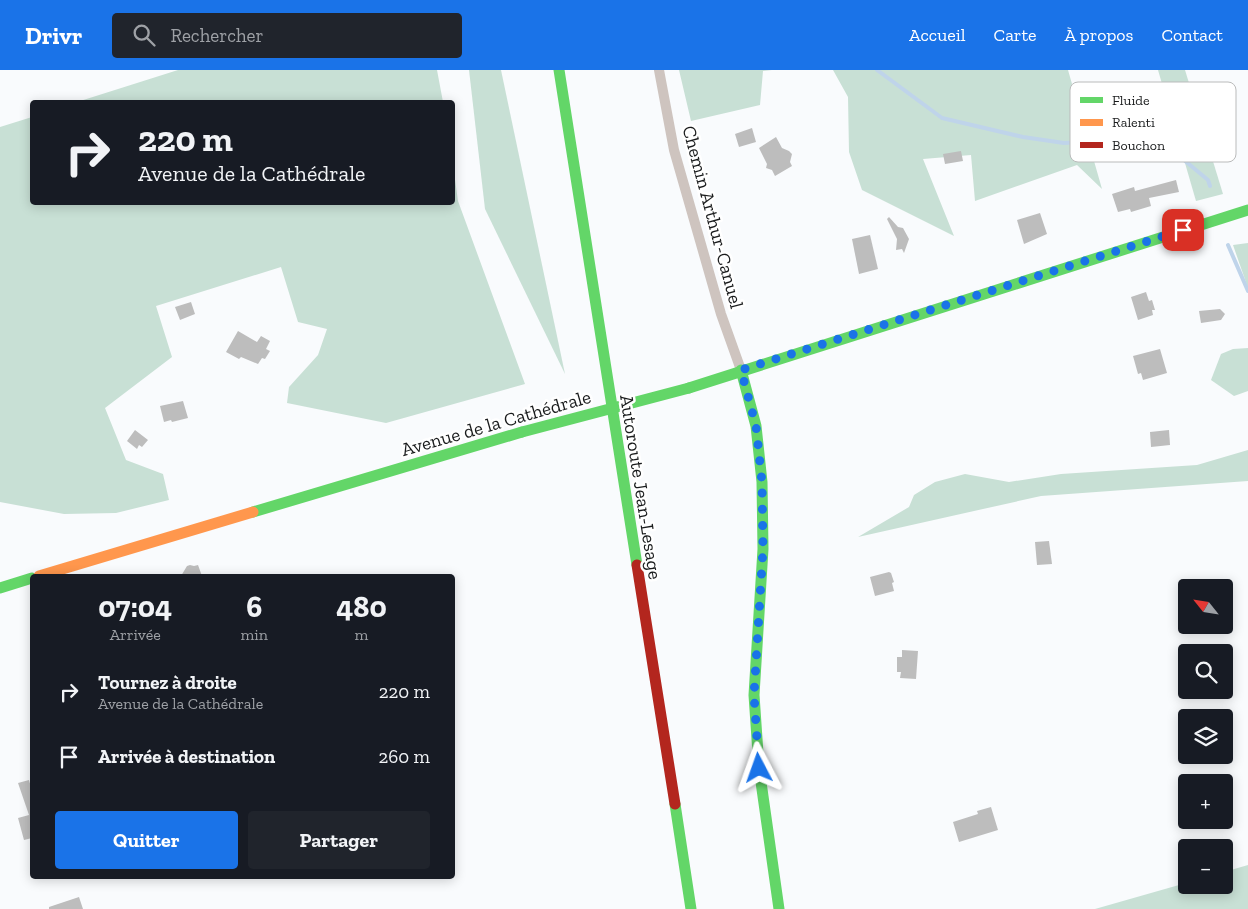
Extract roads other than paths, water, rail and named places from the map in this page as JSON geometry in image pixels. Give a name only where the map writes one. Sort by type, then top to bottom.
[{"type":"main road","name":"Autoroute Jean-Lesage","points":[[559,70],[691,909]]},
{"type":"main road","name":"Avenue de la Cathédrale","points":[[46,574],[522,432],[689,388],[1248,210]]},
{"type":"main road","points":[[741,370],[756,426],[762,482],[763,549],[754,695],[759,768],[779,909]]},
{"type":"main road","points":[[0,588],[30,579]]},
{"type":"street","name":"Chemin Arthur-Canuel","points":[[659,70],[674,150],[721,314],[741,370]]},
{"type":"waterway","points":[[877,70],[942,118],[1023,137],[1070,143]]},
{"type":"waterway","points":[[1186,162],[1208,180],[1210,186]]},
{"type":"waterway","points":[[1228,245],[1248,291]]}]
